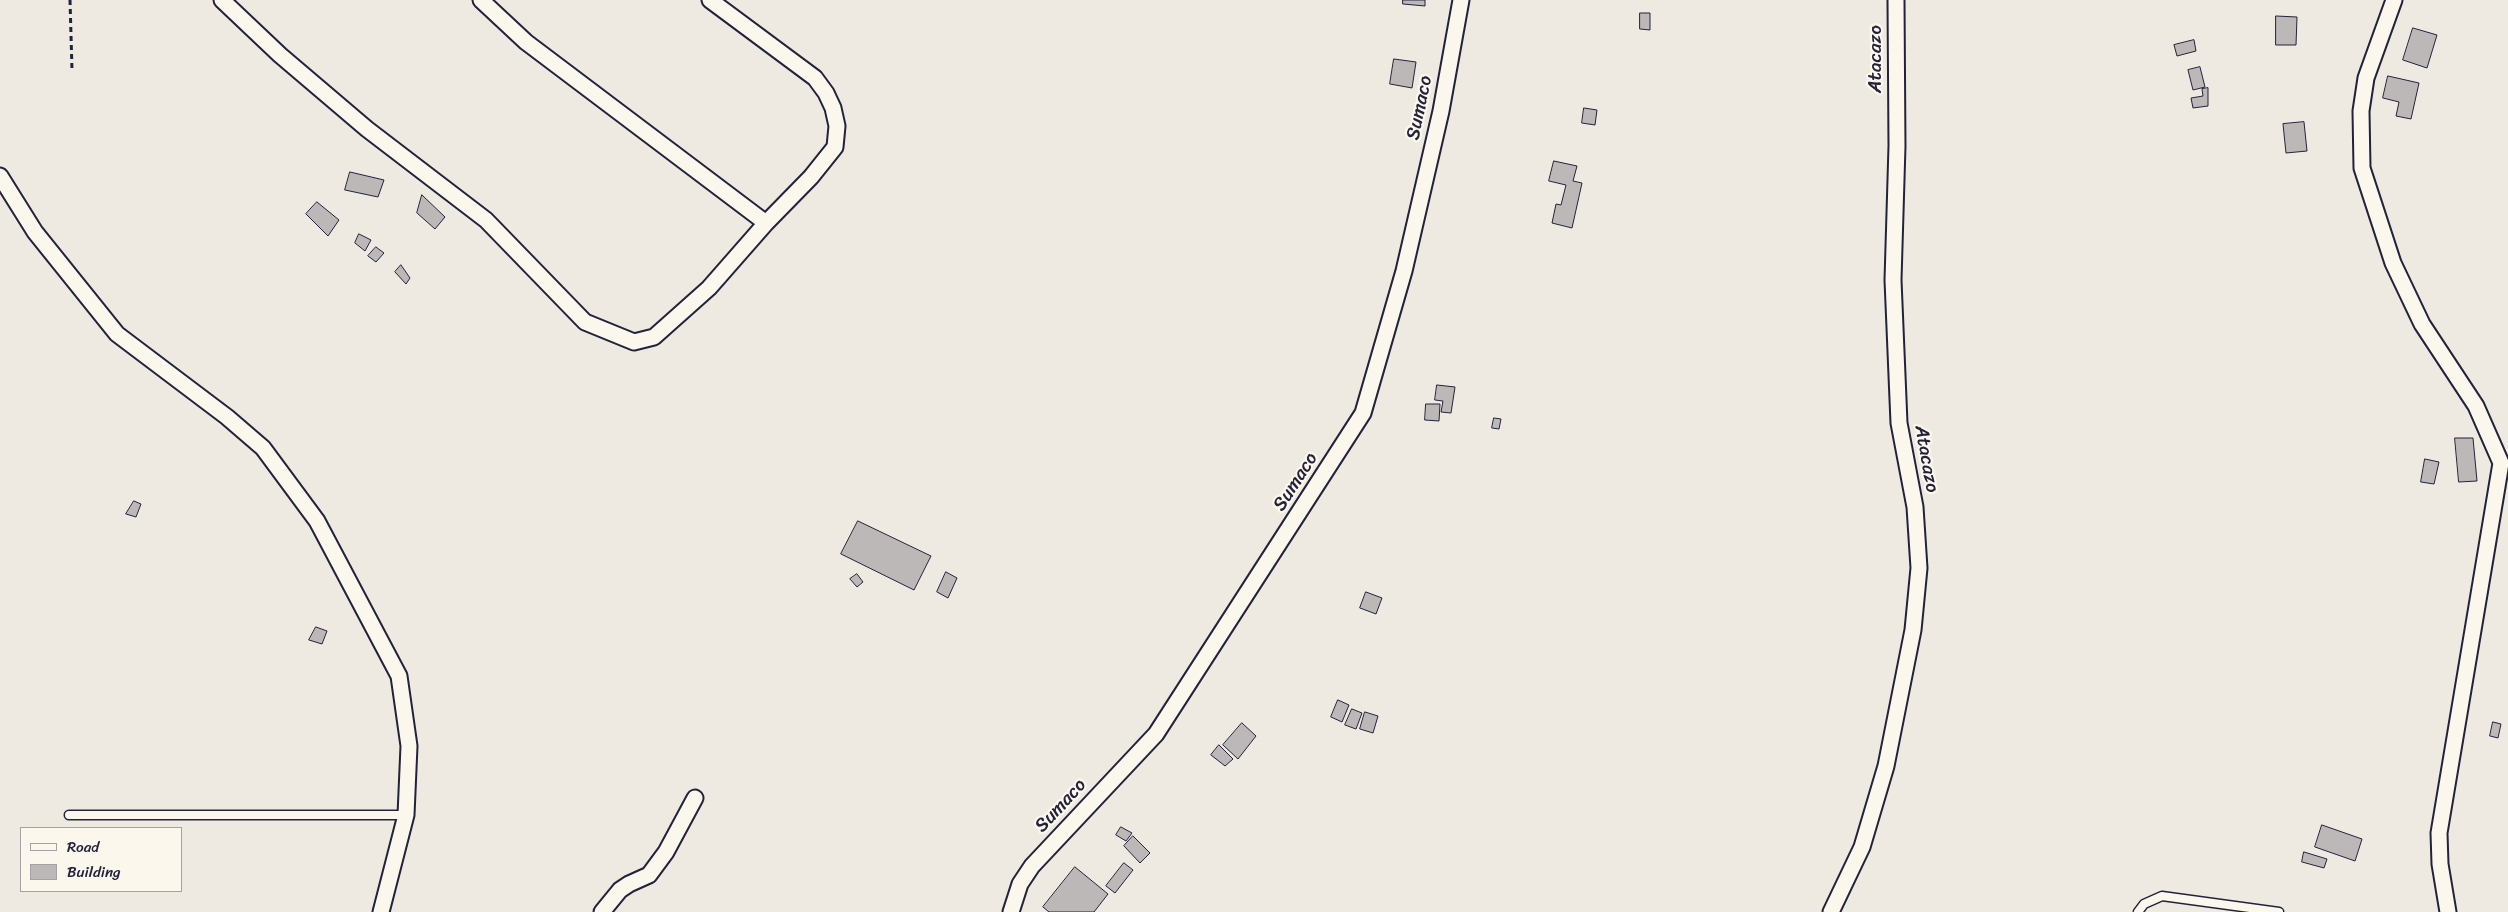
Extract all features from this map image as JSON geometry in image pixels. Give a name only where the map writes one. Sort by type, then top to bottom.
[{"type":"street","points":[[222,0],[280,55],[367,129],[486,220],[585,322],[634,342],[654,338],[709,288],[766,223],[811,177],[835,147],[837,126],[826,93],[815,78],[710,0]]},
{"type":"street","points":[[480,0],[526,42],[766,223]]},
{"type":"street","name":"Sumaco","points":[[1011,912],[1020,884],[1032,866],[1156,734],[1363,413],[1406,262],[1442,111],[1461,0]]},
{"type":"street","name":"Atacazo","points":[[1831,912],[1862,847],[1886,766],[1913,630],[1919,568],[1915,507],[1899,423],[1893,280],[1897,146],[1896,0]]},
{"type":"street","points":[[2394,0],[2366,78],[2361,111],[2362,168],[2393,263],[2422,324],[2476,406],[2505,466],[2439,833],[2440,864],[2448,912]]},
{"type":"street","points":[[0,176],[35,232],[117,334],[227,417],[262,448],[318,521],[399,676],[409,746],[406,815],[380,912]]},
{"type":"street","points":[[602,912],[620,890],[649,875],[666,852],[695,798]]},
{"type":"lane","points":[[69,815],[406,815]]},
{"type":"lane","points":[[2138,912],[2144,904],[2162,896],[2279,912]]},
{"type":"path","points":[[70,0],[72,70]]},
{"type":"building","points":[[1403,0],[1425,0],[1425,6],[1403,4]]},
{"type":"building","points":[[1640,13],[1650,13],[1650,30],[1640,29]]},
{"type":"building","points":[[2276,16],[2297,17],[2296,45],[2276,45]]},
{"type":"building","points":[[2413,28],[2437,35],[2427,68],[2403,60]]},
{"type":"building","points":[[2194,40],[2196,51],[2177,56],[2174,45]]},
{"type":"building","points":[[1394,59],[1416,62],[1412,88],[1390,84]]},
{"type":"building","points":[[2200,67],[2205,87],[2193,90],[2188,70]]},
{"type":"building","points":[[2388,76],[2419,83],[2411,119],[2396,116],[2399,102],[2383,98]]},
{"type":"building","points":[[2208,88],[2208,106],[2193,108],[2191,98],[2203,96],[2202,89]]},
{"type":"building","points":[[1584,108],[1597,110],[1595,125],[1582,123]]},
{"type":"building","points":[[2304,122],[2307,151],[2286,153],[2283,124]]},
{"type":"building","points":[[1554,161],[1577,166],[1573,181],[1582,183],[1572,228],[1552,223],[1556,204],[1561,205],[1566,185],[1549,181]]},
{"type":"building","points":[[350,172],[384,180],[378,197],[345,190]]},
{"type":"building","points":[[422,195],[445,217],[435,229],[417,213]]},
{"type":"building","points":[[317,202],[339,220],[328,236],[306,214]]},
{"type":"building","points":[[359,234],[371,240],[365,251],[355,243]]},
{"type":"building","points":[[376,247],[384,253],[376,262],[368,256]]},
{"type":"building","points":[[401,265],[410,278],[406,284],[395,272]]},
{"type":"building","points":[[1437,385],[1455,387],[1451,413],[1441,412],[1443,401],[1435,400]]},
{"type":"building","points":[[1426,404],[1440,404],[1439,421],[1425,420]]},
{"type":"building","points":[[1494,418],[1501,419],[1499,429],[1492,428]]},
{"type":"building","points":[[2455,438],[2473,438],[2477,481],[2459,482]]},
{"type":"building","points":[[2425,459],[2439,462],[2434,484],[2421,482]]},
{"type":"building","points":[[134,501],[141,504],[136,517],[126,514]]},
{"type":"building","points":[[858,521],[931,556],[914,590],[841,554]]},
{"type":"building","points":[[946,572],[957,578],[948,598],[937,592]]},
{"type":"building","points":[[857,574],[863,582],[857,587],[850,579]]},
{"type":"building","points":[[1366,592],[1382,598],[1376,614],[1360,608]]},
{"type":"building","points":[[316,627],[327,631],[322,644],[309,640]]},
{"type":"building","points":[[1338,700],[1349,705],[1342,722],[1331,717]]},
{"type":"building","points":[[1352,709],[1362,713],[1356,729],[1345,725]]},
{"type":"building","points":[[1365,712],[1378,716],[1373,733],[1360,729]]},
{"type":"building","points":[[2493,722],[2501,724],[2498,738],[2490,736]]},
{"type":"building","points":[[1242,723],[1256,736],[1238,759],[1223,745]]},
{"type":"building","points":[[1219,745],[1233,759],[1225,766],[1211,755]]},
{"type":"building","points":[[2322,825],[2362,839],[2355,861],[2315,847]]},
{"type":"building","points":[[1121,827],[1132,833],[1126,841],[1116,835]]},
{"type":"building","points":[[1133,836],[1150,853],[1140,863],[1124,846]]},
{"type":"building","points":[[2304,852],[2327,859],[2324,868],[2302,862]]},
{"type":"building","points":[[1124,863],[1133,870],[1115,893],[1106,886]]},
{"type":"building","points":[[1075,867],[1108,894],[1094,912],[1049,912],[1043,907]]}]
